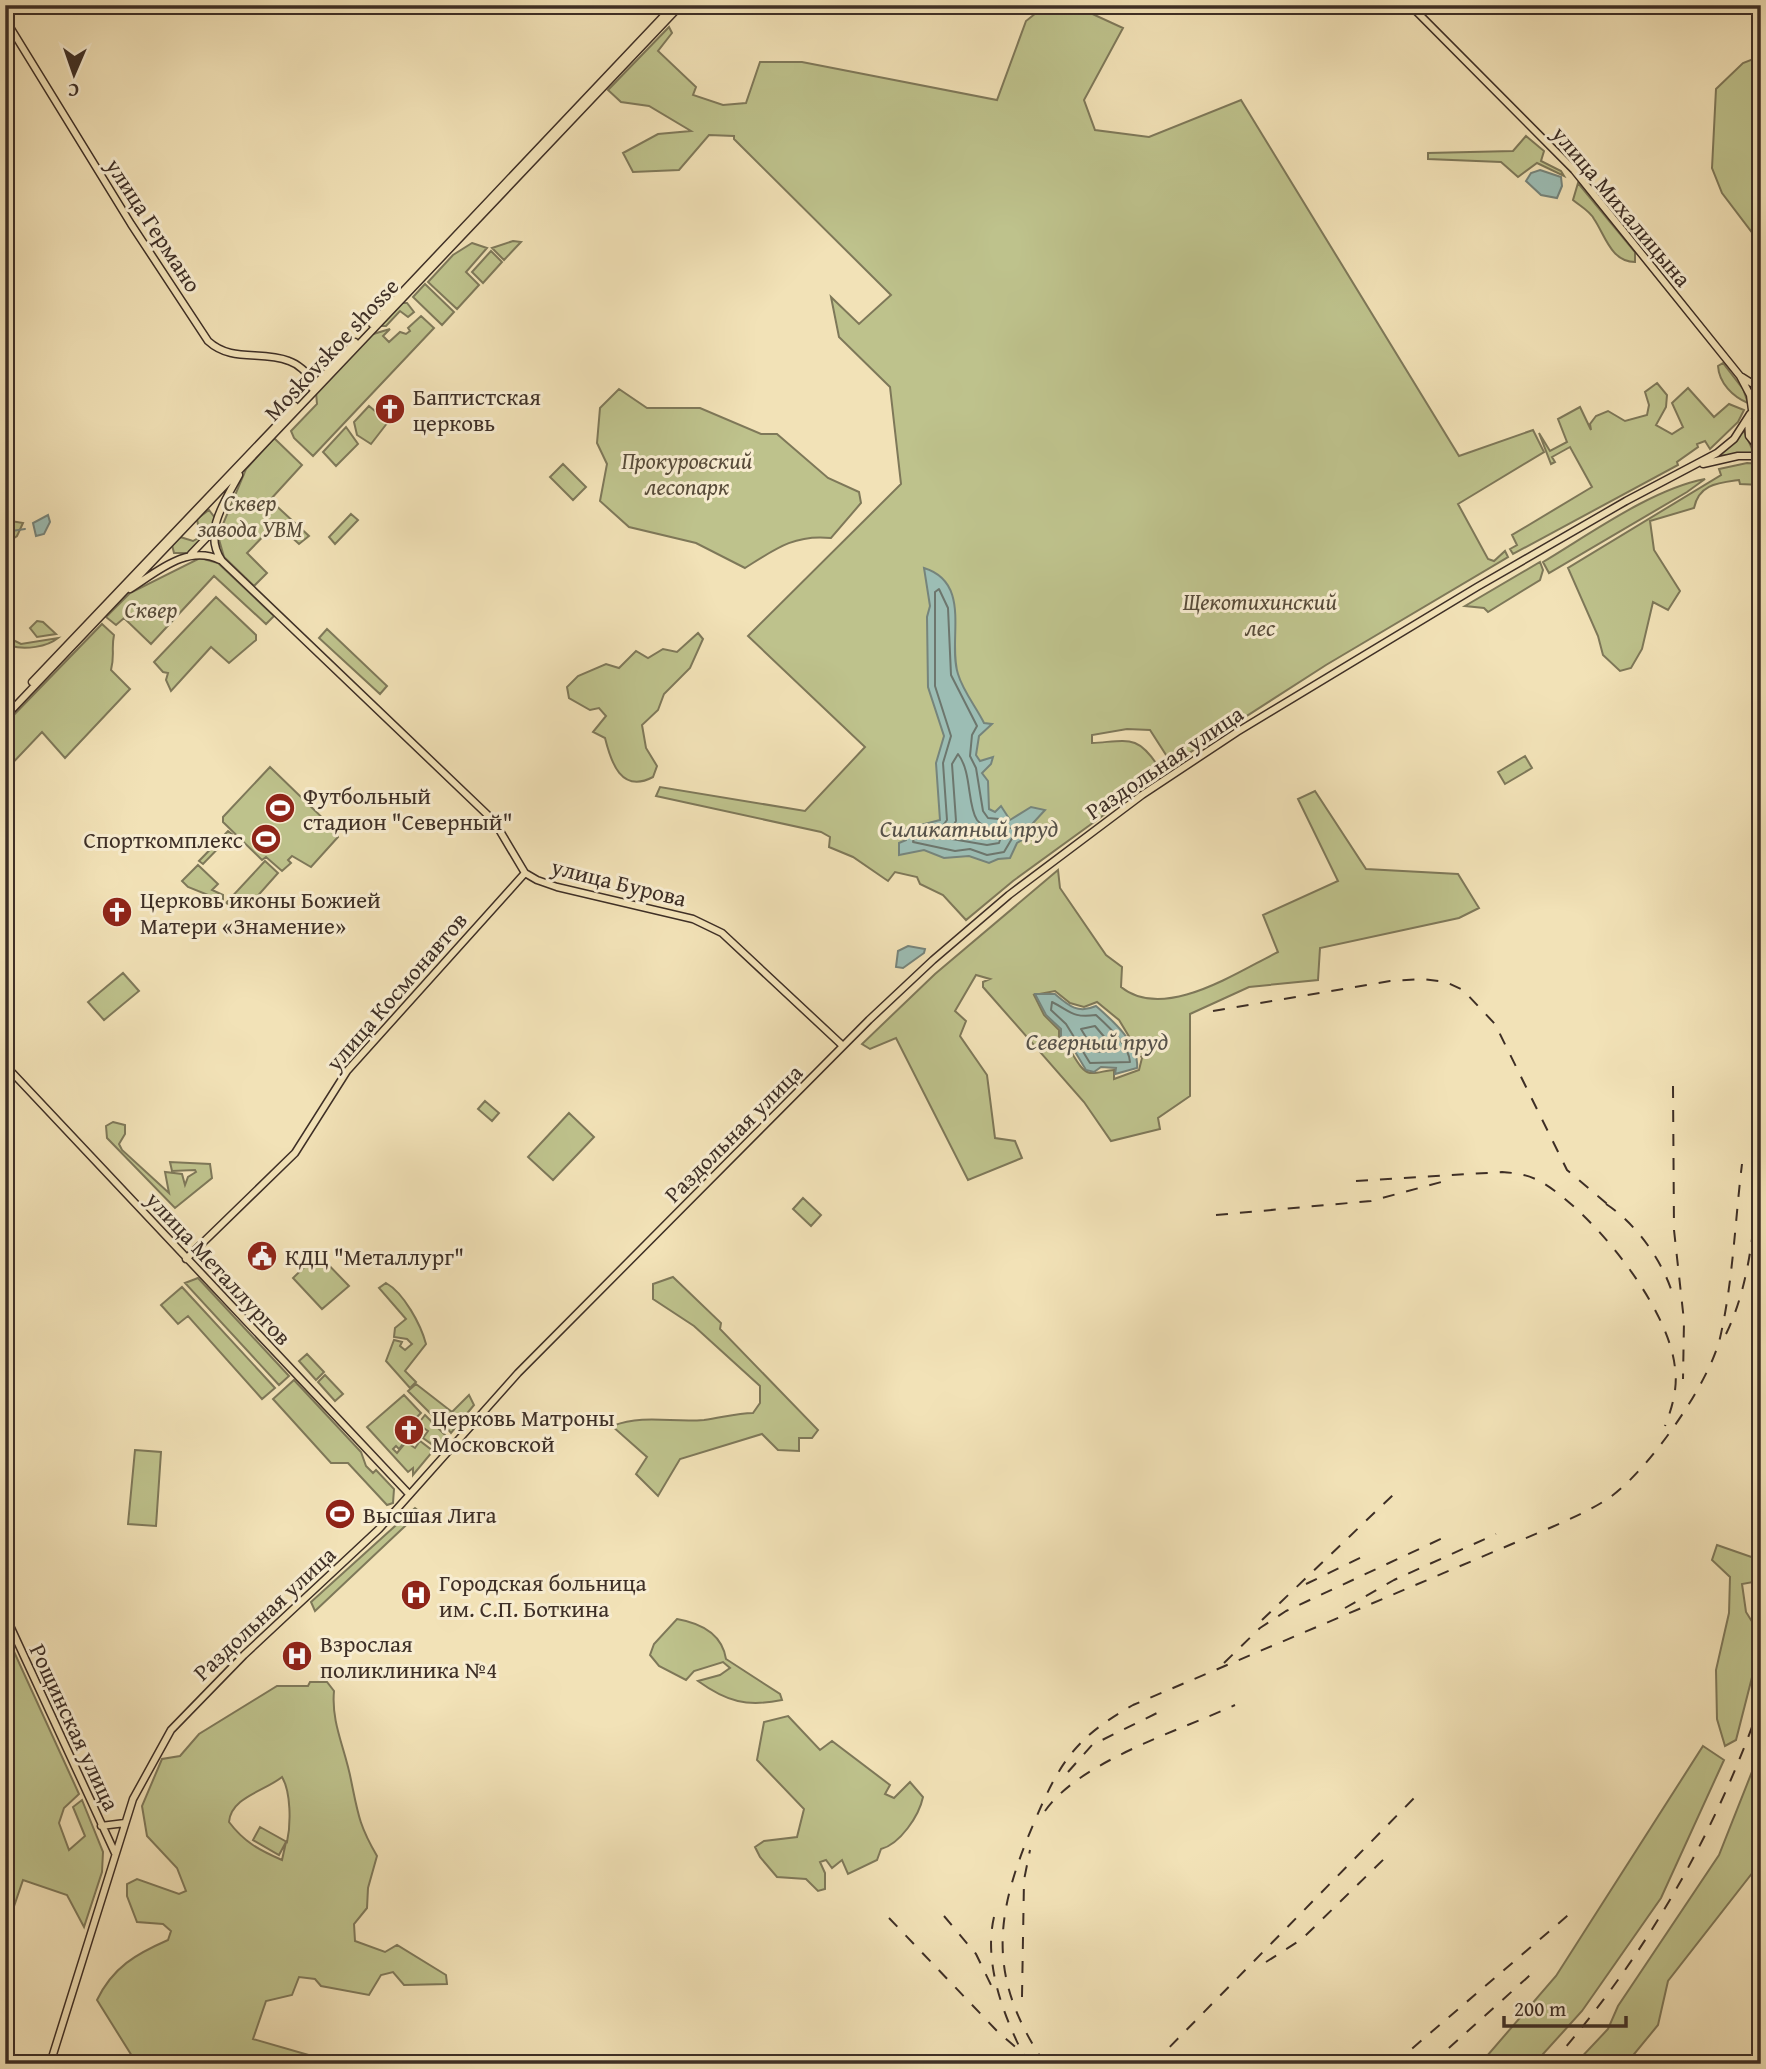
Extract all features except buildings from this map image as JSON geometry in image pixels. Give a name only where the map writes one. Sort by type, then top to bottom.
[{"type":"main road","name":"Moskovskoe shosse","points":[[203,505],[243,467],[674,5]]},
{"type":"main road","name":"Moskovskoe shosse","points":[[5,711],[681,5]]},
{"type":"main road","name":"улица Михалицына","points":[[1410,5],[1574,170],[1740,376],[1750,395],[1749,436],[1761,454]]},
{"type":"main road","name":"улица Германо","points":[[5,19],[124,213],[208,341],[219,351],[231,355],[291,361],[318,385]]},
{"type":"main road","name":"улица Михалицына","points":[[1740,376],[1761,389]]},
{"type":"main road","name":"Раздольная улица","points":[[50,2064],[125,1823],[138,1789],[171,1730],[244,1655],[379,1529],[549,1341],[915,975],[1046,865],[1142,795],[1312,686],[1477,587],[1626,500],[1698,465],[1727,446],[1761,400]]},
{"type":"main road","name":"Раздольная улица","points":[[1698,465],[1761,454]]},
{"type":"main road","points":[[189,555],[213,531],[243,467]]},
{"type":"main road","points":[[203,505],[214,509],[217,520]]},
{"type":"main road","points":[[213,531],[215,547],[222,561]]},
{"type":"main road","name":"Moskovskoe shosse","points":[[5,717],[168,542]]},
{"type":"main road","points":[[168,542],[171,554],[180,558]]},
{"type":"main road","points":[[122,594],[189,555],[206,555],[222,561]]},
{"type":"main road","name":"улица Бурова","points":[[222,561],[494,821],[525,873],[557,887],[693,919],[722,933],[844,1046]]},
{"type":"main road","name":"улица Космонавтов","points":[[186,1259],[295,1153],[347,1070],[525,873]]},
{"type":"main road","name":"улица Металлургов","points":[[5,1065],[409,1494]]},
{"type":"main road","name":"Рощинская улица","points":[[5,1615],[115,1853]]},
{"type":"main road","points":[[101,1826],[125,1823]]},
{"type":"green space","name":"Щекотихинский лес","points":[[1046,5],[1073,5],[1123,28],[1084,100],[1095,130],[1149,137],[1241,100],[1459,456],[1533,430],[1544,452],[1458,504],[1488,559],[1494,561],[1505,551],[1508,557],[1326,665],[1175,762],[1168,758],[1150,730],[1127,729],[1092,735],[1092,743],[1123,741],[1137,744],[1158,766],[1156,777],[1013,881],[966,920],[943,895],[920,884],[917,877],[895,872],[888,881],[853,857],[829,847],[830,837],[821,832],[656,796],[660,787],[805,811],[865,747],[748,636],[901,484],[890,387],[839,337],[831,297],[859,324],[891,295],[734,139],[734,136],[709,135],[679,170],[633,172],[623,153],[658,134],[691,131],[649,106],[621,102],[608,90],[669,27],[672,33],[658,51],[696,87],[693,95],[723,105],[746,103],[760,62],[802,62],[997,100],[1026,21]]},
{"type":"green space","points":[[1761,56],[1761,238],[1757,239],[1722,193],[1712,168],[1716,89],[1743,63]]},
{"type":"green space","points":[[1526,136],[1544,151],[1541,161],[1561,171],[1564,176],[1537,163],[1518,177],[1501,162],[1428,159],[1428,153],[1513,151]]},
{"type":"green space","points":[[1578,183],[1635,252],[1635,262],[1620,258],[1614,253],[1592,216],[1573,200]]},
{"type":"green space","points":[[513,241],[521,242],[504,260],[492,248]]},
{"type":"green space","points":[[472,243],[487,248],[466,272],[479,285],[457,309],[428,282],[453,255]]},
{"type":"green space","points":[[491,251],[502,262],[483,283],[472,272]]},
{"type":"green space","points":[[425,284],[454,312],[442,325],[413,297]]},
{"type":"green space","points":[[401,303],[407,303],[414,312],[408,317],[400,311],[386,326],[379,326]]},
{"type":"green space","points":[[421,316],[434,328],[313,456],[294,438],[291,431],[317,404],[316,392],[370,335],[390,329],[383,336],[389,342],[400,332],[406,334],[410,331],[408,328]]},
{"type":"green space","points":[[1723,363],[1743,389],[1748,403],[1737,397],[1724,384],[1718,366]]},
{"type":"green space","points":[[1657,383],[1667,395],[1666,407],[1656,425],[1672,434],[1683,427],[1672,403],[1688,388],[1714,417],[1729,404],[1744,410],[1738,422],[1710,449],[1705,441],[1697,444],[1698,447],[1677,462],[1678,465],[1513,554],[1510,549],[1517,545],[1512,535],[1592,487],[1570,447],[1552,457],[1555,462],[1551,464],[1539,433],[1550,451],[1567,442],[1558,419],[1580,407],[1591,430],[1590,424],[1596,416],[1608,411],[1625,421],[1647,415],[1649,405],[1645,392]]},
{"type":"green space","name":"Прокуровский лесопарк","points":[[619,389],[647,408],[700,408],[761,434],[777,434],[828,478],[859,492],[861,503],[831,538],[807,538],[786,544],[745,568],[696,543],[629,527],[600,501],[607,464],[597,443],[600,408]]},
{"type":"green space","points":[[1761,405],[1761,447],[1754,436],[1752,426],[1754,415]]},
{"type":"green space","points":[[369,406],[388,422],[371,444],[357,435],[354,422]]},
{"type":"green space","points":[[346,427],[358,444],[336,466],[323,452]]},
{"type":"green space","points":[[1744,431],[1754,453],[1717,456]]},
{"type":"green space","name":"Сквер завода УВМ","points":[[274,438],[302,465],[270,500],[309,536],[299,544],[276,523],[247,553],[267,573],[254,586],[224,557],[218,536],[246,469]]},
{"type":"green space","points":[[1747,463],[1761,464],[1761,485],[1740,484],[1739,480],[1710,486],[1700,494],[1694,508],[1650,521],[1654,550],[1680,591],[1668,610],[1653,602],[1642,649],[1631,668],[1620,671],[1603,655],[1598,636],[1568,568],[1721,475],[1719,469]]},
{"type":"green space","points":[[563,464],[586,487],[573,500],[550,477]]},
{"type":"green space","points":[[1705,479],[1549,573],[1543,562],[1601,526],[1664,492]]},
{"type":"green space","points":[[209,510],[215,518],[209,533],[188,553],[174,553],[172,545],[180,537],[193,541],[200,537],[197,519]]},
{"type":"green space","points":[[351,514],[358,520],[335,544],[329,537]]},
{"type":"green space","points":[[5,520],[23,523],[17,536],[5,544]]},
{"type":"green space","name":"Сквер","points":[[200,558],[218,563],[274,616],[266,624],[214,576],[151,644],[124,618],[116,625],[106,617],[130,593]]},
{"type":"green space","points":[[1540,562],[1543,570],[1540,580],[1488,612],[1484,608],[1465,606]]},
{"type":"green space","points":[[216,597],[256,635],[256,640],[229,663],[211,647],[171,691],[166,680],[168,673],[163,672],[154,662]]},
{"type":"green space","points":[[37,621],[43,622],[56,634],[37,637],[30,628]]},
{"type":"green space","points":[[102,624],[114,635],[111,670],[130,689],[65,758],[42,732],[5,771],[5,724]]},
{"type":"green space","points":[[327,629],[387,686],[380,694],[319,638]]},
{"type":"green space","points":[[698,633],[703,639],[690,668],[664,694],[658,710],[642,725],[646,748],[657,766],[653,777],[642,781],[625,778],[614,765],[605,738],[593,732],[606,716],[599,708],[590,710],[569,698],[567,687],[578,676],[606,664],[619,668],[636,651],[648,658],[663,649],[677,652]]},
{"type":"green space","points":[[5,636],[21,644],[58,638],[36,647],[11,646],[5,653]]},
{"type":"green space","points":[[1525,756],[1532,768],[1505,784],[1498,772]]},
{"type":"green space","points":[[270,767],[334,829],[338,837],[311,867],[292,856],[288,860],[291,863],[282,871],[266,857],[262,860],[223,822],[223,817]]},
{"type":"green space","points":[[1315,791],[1366,869],[1458,874],[1479,908],[1459,918],[1320,948],[1318,980],[1249,987],[1190,1014],[1190,1096],[1158,1118],[1160,1129],[1111,1141],[1084,1102],[983,987],[983,982],[990,979],[976,975],[955,1011],[966,1021],[960,1036],[987,1075],[995,1138],[1015,1141],[1022,1158],[968,1180],[896,1038],[870,1049],[862,1044],[935,974],[1058,870],[1060,888],[1106,955],[1122,967],[1121,987],[1138,996],[1158,999],[1179,997],[1222,981],[1278,952],[1263,915],[1338,881],[1298,799]],"holes":[[[1055,991],[1070,1003],[1084,1007],[1097,1002],[1119,1020],[1142,1058],[1139,1070],[1114,1079],[1114,1070],[1096,1073],[1085,1071],[1059,1037],[1059,1030],[1044,1015],[1034,995]]]},
{"type":"green space","points":[[228,831],[232,834],[203,864],[199,861]]},
{"type":"green space","points":[[265,861],[278,873],[245,910],[226,903]]},
{"type":"green space","points":[[198,865],[218,884],[212,890],[223,895],[223,901],[188,887],[182,881]]},
{"type":"green space","points":[[123,973],[139,991],[104,1020],[88,1002]]},
{"type":"green space","points":[[485,1101],[499,1113],[492,1121],[478,1109]]},
{"type":"green space","points":[[569,1113],[594,1137],[553,1180],[528,1157]]},
{"type":"green space","points":[[113,1122],[125,1125],[125,1134],[119,1144],[122,1150],[169,1193],[165,1172],[182,1174],[185,1185],[188,1177],[196,1172],[172,1171],[170,1162],[210,1164],[212,1178],[175,1208],[107,1138],[106,1126]]},
{"type":"green space","points":[[803,1198],[821,1215],[811,1226],[793,1209]]},
{"type":"green space","points":[[318,1254],[349,1286],[322,1309],[293,1278]]},
{"type":"green space","points":[[673,1277],[721,1323],[720,1329],[818,1430],[812,1438],[799,1438],[799,1451],[778,1450],[762,1434],[680,1459],[658,1496],[636,1474],[647,1457],[612,1426],[636,1420],[692,1421],[753,1413],[760,1403],[760,1386],[694,1326],[653,1299],[653,1284]]},
{"type":"green space","points":[[198,1278],[289,1376],[279,1385],[185,1283]]},
{"type":"green space","points":[[386,1283],[411,1310],[426,1344],[405,1371],[416,1382],[410,1388],[386,1361],[394,1340],[402,1342],[400,1346],[405,1350],[412,1344],[407,1339],[394,1337],[395,1328],[406,1319],[379,1288]]},
{"type":"green space","points":[[182,1287],[275,1388],[262,1399],[188,1316],[178,1324],[161,1305]]},
{"type":"green space","points":[[307,1354],[324,1372],[316,1380],[299,1361]]},
{"type":"green space","points":[[325,1375],[343,1394],[335,1401],[318,1382]]},
{"type":"green space","points":[[294,1380],[361,1452],[366,1466],[373,1473],[376,1470],[394,1489],[393,1503],[387,1505],[348,1463],[331,1463],[273,1399]]},
{"type":"green space","points":[[416,1384],[452,1412],[469,1395],[474,1405],[451,1433],[436,1415],[433,1416],[408,1391]]},
{"type":"green space","points":[[404,1395],[421,1413],[414,1420],[403,1417],[397,1423],[396,1432],[405,1441],[399,1449],[396,1446],[393,1449],[397,1453],[406,1442],[415,1448],[420,1441],[433,1451],[413,1475],[413,1468],[408,1472],[367,1427]]},
{"type":"green space","points":[[425,1415],[446,1436],[437,1448],[423,1438],[428,1431],[418,1424]]},
{"type":"green space","points":[[135,1450],[161,1452],[156,1526],[128,1524]]},
{"type":"green space","points":[[415,1508],[420,1512],[315,1611],[311,1602]]},
{"type":"green space","points":[[1717,1545],[1760,1560],[1761,1558],[1759,1581],[1742,1584],[1746,1612],[1761,1636],[1761,1642],[1736,1740],[1725,1746],[1717,1719],[1716,1670],[1729,1613],[1730,1577],[1712,1560]]},
{"type":"green space","points":[[677,1619],[694,1623],[709,1631],[720,1643],[726,1659],[780,1694],[782,1700],[758,1703],[738,1701],[718,1694],[698,1681],[720,1675],[730,1668],[723,1662],[694,1671],[686,1680],[659,1666],[650,1655],[654,1644]]},
{"type":"green space","points":[[5,1632],[79,1794],[64,1808],[59,1823],[69,1850],[85,1836],[73,1807],[82,1800],[103,1852],[102,1872],[84,1927],[67,1895],[23,1880],[10,1918],[5,1920]]},
{"type":"green space","points":[[310,1682],[327,1682],[334,1691],[336,1725],[358,1811],[366,1836],[377,1856],[368,1888],[367,1908],[354,1924],[355,1941],[385,1952],[397,1945],[446,1975],[447,1984],[404,1985],[393,1972],[381,1975],[369,1995],[321,1986],[315,1979],[299,1977],[292,1995],[266,2001],[253,2039],[319,2058],[318,2064],[137,2064],[97,2000],[118,1970],[136,1956],[168,1940],[171,1931],[163,1924],[137,1922],[127,1896],[127,1884],[137,1879],[179,1894],[186,1891],[177,1868],[147,1836],[142,1806],[162,1759],[180,1756],[199,1734],[277,1686],[308,1686]],"holes":[[[282,1777],[289,1808],[287,1842],[260,1827],[253,1840],[279,1855],[286,1842],[282,1860],[252,1845],[229,1822],[231,1813],[242,1800]]]},
{"type":"green space","points":[[788,1716],[820,1750],[832,1741],[890,1785],[885,1794],[894,1798],[910,1782],[923,1797],[908,1828],[895,1841],[881,1849],[877,1860],[848,1874],[842,1860],[832,1868],[826,1860],[820,1862],[825,1873],[825,1889],[818,1891],[806,1879],[777,1877],[755,1847],[764,1841],[797,1837],[804,1809],[757,1760],[764,1722]]},
{"type":"green space","points":[[1703,1746],[1724,1760],[1661,1898],[1582,2011],[1534,2064],[1480,2064],[1556,1976]]},
{"type":"green space","points":[[1761,1749],[1761,1853],[1753,1872],[1668,1981],[1658,2025],[1626,2064],[1575,2064],[1608,2029],[1618,2006],[1719,1855]]},
{"type":"water","points":[[1540,170],[1561,177],[1562,186],[1557,198],[1541,195],[1526,181],[1531,173]]},
{"type":"water","points":[[48,515],[50,522],[44,534],[36,536],[33,523]]},
{"type":"water","name":"Силикатный пруд","points":[[924,568],[939,576],[948,586],[955,614],[955,661],[958,674],[984,723],[992,724],[979,736],[976,755],[980,761],[993,757],[991,764],[982,773],[988,781],[989,809],[995,812],[1001,806],[1010,820],[1031,807],[1045,810],[1033,823],[1027,837],[1017,843],[1010,858],[989,863],[969,856],[944,858],[924,850],[899,855],[899,843],[906,840],[905,829],[940,820],[936,763],[944,736],[928,687],[927,617],[930,606]]},
{"type":"water","points":[[908,946],[925,949],[924,953],[903,968],[896,967],[898,951]]},
{"type":"water","name":"Северный пруд","points":[[1035,994],[1055,994],[1079,1009],[1096,1006],[1117,1025],[1130,1042],[1137,1059],[1137,1068],[1115,1074],[1116,1068],[1101,1067],[1094,1072],[1086,1070],[1068,1040],[1061,1037],[1061,1029],[1046,1015]]},
{"type":"waterway","points":[[5,532],[25,529]]},
{"type":"railway","points":[[1213,1011],[1390,981],[1422,979],[1446,982],[1463,990],[1495,1024],[1567,1170],[1613,1209]]},
{"type":"railway","points":[[1673,1086],[1674,1230],[1684,1321],[1683,1379]]},
{"type":"railway","points":[[1726,1334],[1747,1271],[1760,1161]]},
{"type":"railway","points":[[1045,2064],[1026,2033],[1013,2003],[1005,1974],[1004,1918],[1010,1889],[1033,1825],[1051,1785],[1070,1755],[1096,1730],[1133,1705],[1552,1527],[1609,1498],[1625,1485],[1675,1425],[1714,1357],[1728,1295],[1742,1164]]},
{"type":"railway","points":[[1356,1181],[1508,1172],[1533,1178],[1563,1197],[1606,1239],[1626,1264],[1659,1318],[1670,1344],[1676,1375],[1674,1398],[1665,1426]]},
{"type":"railway","points":[[1216,1215],[1371,1201],[1445,1181]]},
{"type":"railway","points":[[1606,1204],[1628,1222],[1648,1246],[1664,1272],[1674,1299]]},
{"type":"railway","points":[[1262,1620],[1393,1495]]},
{"type":"railway","points":[[1345,1608],[1394,1580],[1496,1534]]},
{"type":"railway","points":[[1224,1663],[1260,1628],[1286,1611],[1445,1537]]},
{"type":"railway","points":[[1306,1584],[1366,1555]]},
{"type":"railway","points":[[1551,2064],[1617,1982],[1674,1894],[1722,1800],[1761,1702]]},
{"type":"railway","points":[[1045,1811],[1061,1793],[1106,1762],[1235,1705]]},
{"type":"railway","points":[[1068,1772],[1092,1745],[1161,1711]]},
{"type":"railway","points":[[1153,2064],[1419,1793]]},
{"type":"railway","points":[[1022,1997],[1024,1880],[1030,1850]]},
{"type":"railway","points":[[1266,1962],[1302,1939],[1388,1855]]},
{"type":"railway","points":[[1394,2064],[1573,1911]]},
{"type":"railway","points":[[944,1916],[976,1954],[991,1985]]},
{"type":"railway","points":[[994,1917],[991,1950],[996,1984],[1020,2048]]},
{"type":"railway","points":[[889,1918],[997,2031],[1035,2064]]},
{"type":"railway","points":[[1431,2064],[1538,1968]]},
{"type":"place","name":"Баптистская церковь","points":[[390,409]]},
{"type":"place","name":"Футбольный стадион \"Северный\"","points":[[280,808]]},
{"type":"place","name":"Спорткомплекс","points":[[266,839]]},
{"type":"place","name":"Церковь иконы Божией Матери «Знамение»","points":[[117,912]]},
{"type":"place","name":"КДЦ \"Металлург\"","points":[[262,1256]]},
{"type":"place","name":"Церковь Матроны Московской","points":[[409,1430]]},
{"type":"place","name":"Высшая Лига","points":[[340,1514]]},
{"type":"place","name":"Городская больница им. С.П. Боткина","points":[[416,1595]]},
{"type":"place","name":"Взрослая поликлиника №4","points":[[297,1656]]}]
